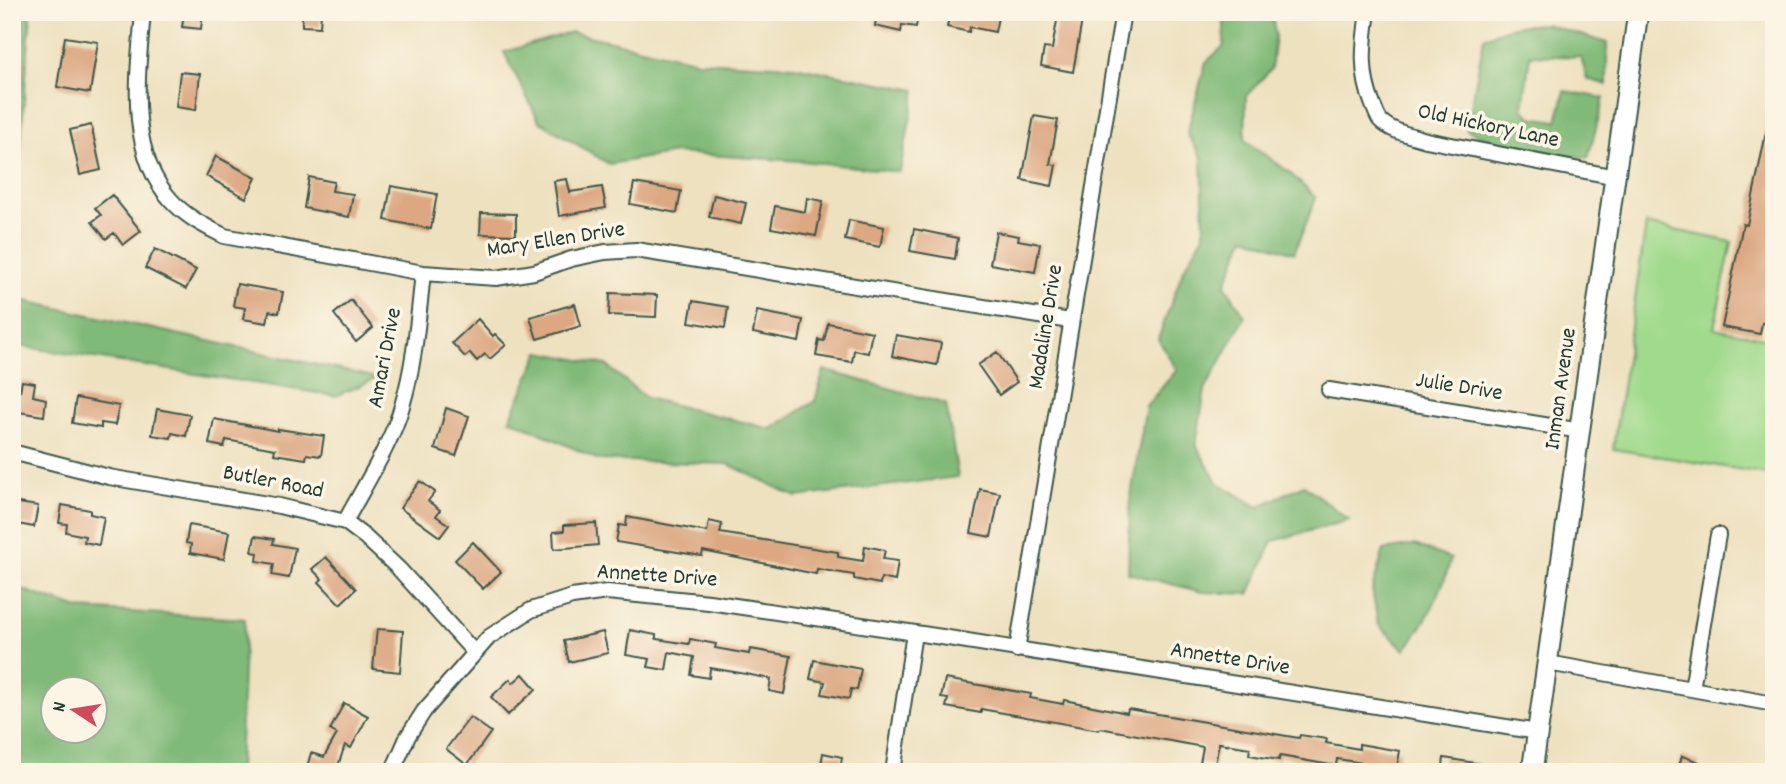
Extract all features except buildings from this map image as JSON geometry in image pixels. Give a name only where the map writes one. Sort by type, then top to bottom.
[{"type":"main road","name":"Inman Avenue","points":[[1532,772],[1638,12]]},
{"type":"street","name":"Mary Ellen Drive","points":[[143,12],[138,79],[139,124],[154,174],[170,200],[197,222],[224,236],[423,273],[496,278],[534,272],[571,259],[605,252],[636,250],[1070,321]]},
{"type":"street","name":"Madaline Drive","points":[[1017,650],[1123,12]]},
{"type":"street","name":"Old Hickory Lane","points":[[1368,12],[1363,48],[1363,71],[1367,91],[1380,119],[1398,131],[1426,140],[1616,177]]},
{"type":"street","name":"Amari Drive","points":[[345,522],[402,406],[413,356],[423,273]]},
{"type":"street","name":"Julie Drive","points":[[1329,390],[1581,430]]},
{"type":"street","name":"Butler Road","points":[[12,452],[109,477],[279,506],[345,522],[399,569],[475,653]]},
{"type":"street","points":[[1692,689],[1718,535]]},
{"type":"street","name":"Annette Drive","points":[[391,772],[408,736],[424,711],[489,636],[531,610],[572,597],[607,592],[709,602],[1538,732]]},
{"type":"street","points":[[893,772],[914,633]]},
{"type":"street","points":[[1548,663],[1774,704]]},
{"type":"green space","points":[[12,12],[31,12],[12,255]]},
{"type":"green space","points":[[1224,12],[1272,12],[1275,36],[1271,69],[1246,96],[1245,140],[1289,172],[1316,198],[1294,253],[1245,237],[1225,285],[1245,316],[1205,390],[1196,445],[1217,482],[1258,507],[1304,485],[1349,520],[1273,541],[1249,594],[1202,592],[1128,573],[1130,501],[1146,406],[1177,370],[1158,339],[1183,271],[1204,235],[1202,158],[1187,133],[1206,62],[1224,46]]},
{"type":"green space","points":[[1545,24],[1607,43],[1607,85],[1587,79],[1581,57],[1530,55],[1523,108],[1531,117],[1557,121],[1565,91],[1604,98],[1588,158],[1511,149],[1467,130],[1484,37],[1513,26]]},
{"type":"green space","points":[[571,32],[698,61],[794,66],[916,90],[900,172],[801,161],[675,153],[609,164],[539,121],[504,52]]},
{"type":"green space","points":[[1646,224],[1732,242],[1714,328],[1774,340],[1774,475],[1613,449]]},
{"type":"green space","points":[[12,298],[378,378],[336,396],[12,345]]},
{"type":"green space","points":[[540,352],[606,365],[646,398],[771,429],[815,401],[824,370],[946,404],[958,477],[796,497],[728,464],[599,460],[510,419]]},
{"type":"green space","points":[[1415,545],[1451,559],[1432,607],[1405,650],[1378,624],[1372,589],[1384,550]]},
{"type":"green space","points":[[12,586],[79,609],[245,619],[239,772],[12,772]]}]
